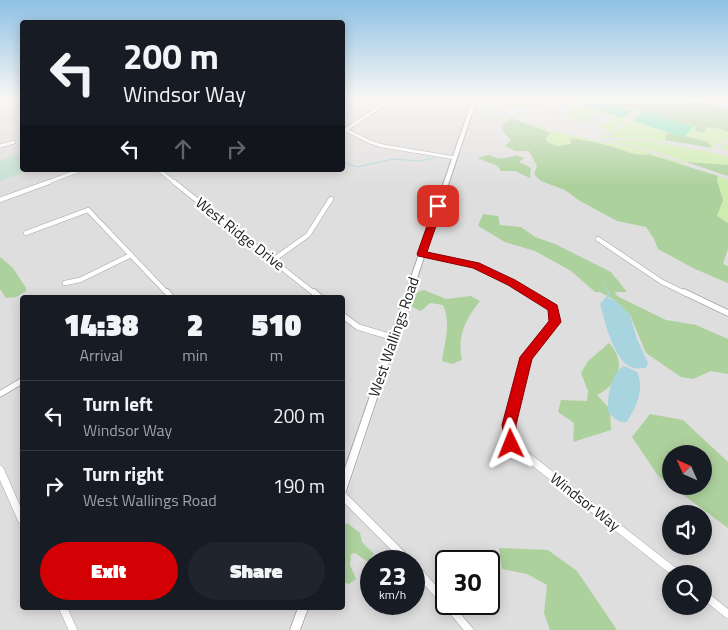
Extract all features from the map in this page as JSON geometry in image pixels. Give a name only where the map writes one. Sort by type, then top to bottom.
[{"type":"street","name":"West Wallings Road","points":[[345,484],[465,127]]},
{"type":"street","points":[[345,130],[370,142],[383,146],[455,158]]},
{"type":"street","points":[[0,146],[14,142]]},
{"type":"street","points":[[0,200],[75,172]]},
{"type":"street","name":"West Ridge Drive","points":[[162,172],[317,295]]},
{"type":"street","points":[[273,260],[300,244],[309,235],[316,227],[331,198]]},
{"type":"street","points":[[26,233],[88,210],[169,295]]},
{"type":"street","points":[[598,239],[662,282],[728,314]]},
{"type":"street","name":"Windsor Way","points":[[422,254],[476,265],[512,283],[553,308],[555,322],[526,357],[509,425],[511,444],[666,565]]},
{"type":"street","points":[[65,283],[80,280],[131,255]]},
{"type":"street","points":[[345,317],[358,327],[395,338]]},
{"type":"street","points":[[0,394],[20,382]]},
{"type":"street","points":[[0,470],[3,484],[20,516]]},
{"type":"street","points":[[345,496],[397,550]]},
{"type":"street","points":[[425,579],[435,590]]},
{"type":"street","points":[[712,601],[728,614]]},
{"type":"street","points":[[64,610],[73,630]]},
{"type":"street","points":[[295,630],[302,610]]},
{"type":"street","points":[[457,615],[469,630]]},
{"type":"shaded area","points":[[0,127],[20,127],[20,172],[345,172],[345,127],[462,127],[345,472],[345,295],[20,295],[20,610],[296,610],[289,630],[0,630]]},
{"type":"shaded area","points":[[466,127],[728,127],[728,630],[302,630],[308,610],[345,610],[345,501]]},
{"type":"shaded area","points":[[543,127],[600,127],[609,130],[598,141]]},
{"type":"green space","points":[[503,127],[536,127],[551,133],[545,138],[547,142],[557,146],[571,144],[570,138],[590,141],[633,154],[648,154],[718,176],[717,181],[723,200],[717,216],[728,223],[728,249],[723,264],[728,266],[728,283],[695,269],[658,249],[646,227],[617,221],[580,201],[565,190],[541,181],[534,174],[537,166],[529,151],[515,151],[505,146],[511,140],[503,132]]},
{"type":"green space","points":[[538,127],[600,141],[597,145],[570,139],[571,143],[557,146],[547,142],[545,138],[551,132]]},
{"type":"green space","points":[[600,127],[616,127],[606,138],[601,138],[608,130]]},
{"type":"green space","points":[[621,127],[697,127],[694,130],[717,128],[728,132],[728,139],[721,143],[728,145],[728,150],[721,149],[721,144],[714,143],[716,149],[712,148],[708,142],[671,132],[666,135],[664,142],[646,139],[608,138]]},
{"type":"green space","points":[[653,127],[694,127],[684,137]]},
{"type":"green space","points":[[697,127],[708,127],[702,133],[694,130]]},
{"type":"green space","points":[[712,127],[728,127],[728,132]]},
{"type":"green space","points":[[671,132],[708,142],[712,148],[665,140],[666,135]]},
{"type":"green space","points":[[605,140],[647,141],[706,151],[728,157],[728,165],[686,162],[657,152]]},
{"type":"green space","points":[[603,142],[635,148],[688,165],[687,167],[648,154],[643,155],[600,146]]},
{"type":"green space","points":[[20,154],[20,172],[25,172],[0,181],[0,160]]},
{"type":"green space","points":[[489,155],[506,158],[516,155],[524,158],[519,162],[531,168],[530,178],[515,171],[501,171],[498,166],[477,158]]},
{"type":"green space","points":[[686,162],[728,165],[728,176]]},
{"type":"green space","points":[[718,176],[728,180],[728,223],[717,216],[723,200],[717,181]]},
{"type":"green space","points":[[483,214],[498,216],[500,225],[521,227],[535,237],[555,244],[611,272],[627,292],[615,292],[617,296],[666,320],[696,325],[728,339],[728,374],[711,371],[693,379],[681,377],[646,353],[630,315],[616,301],[600,292],[595,292],[571,271],[535,251],[505,242],[478,226]]},
{"type":"green space","points":[[0,257],[13,268],[26,288],[26,291],[16,297],[6,298],[0,289]]},
{"type":"green space","points":[[424,290],[446,299],[471,296],[480,301],[466,322],[461,343],[462,360],[452,364],[442,361],[447,326],[443,305],[430,303],[421,311],[412,307],[413,293]]},
{"type":"green space","points":[[609,343],[615,350],[618,358],[618,372],[611,385],[597,395],[610,409],[611,430],[573,442],[574,423],[558,412],[561,400],[587,401],[588,391],[581,373],[588,361]]},
{"type":"green space","points":[[650,414],[683,420],[710,445],[662,445],[662,479],[632,437]]},
{"type":"green space","points":[[712,447],[728,462],[728,528],[712,516],[712,505],[697,505],[683,495],[712,495]]},
{"type":"green space","points":[[347,523],[360,533],[362,542],[370,550],[360,550],[360,556],[355,553],[351,554],[350,565],[356,579],[349,584],[345,583],[345,525]]},
{"type":"green space","points":[[499,548],[548,550],[577,571],[617,630],[550,630],[544,613],[547,585],[527,574],[502,569]]},
{"type":"water","points":[[606,297],[616,301],[630,315],[637,339],[648,363],[646,368],[636,368],[627,365],[621,359],[611,341],[600,304]]},
{"type":"water","points":[[624,366],[637,372],[640,392],[627,422],[621,422],[608,412],[608,406],[613,380]]},
{"type":"waterway","points":[[345,163],[357,167],[393,159],[419,161],[434,158]]},
{"type":"waterway","points":[[603,283],[609,293]]},
{"type":"waterway","points":[[607,298],[609,293]]},
{"type":"route","points":[[438,206],[422,254],[476,265],[512,283],[553,308],[555,322],[526,357],[509,425],[511,444]]}]
